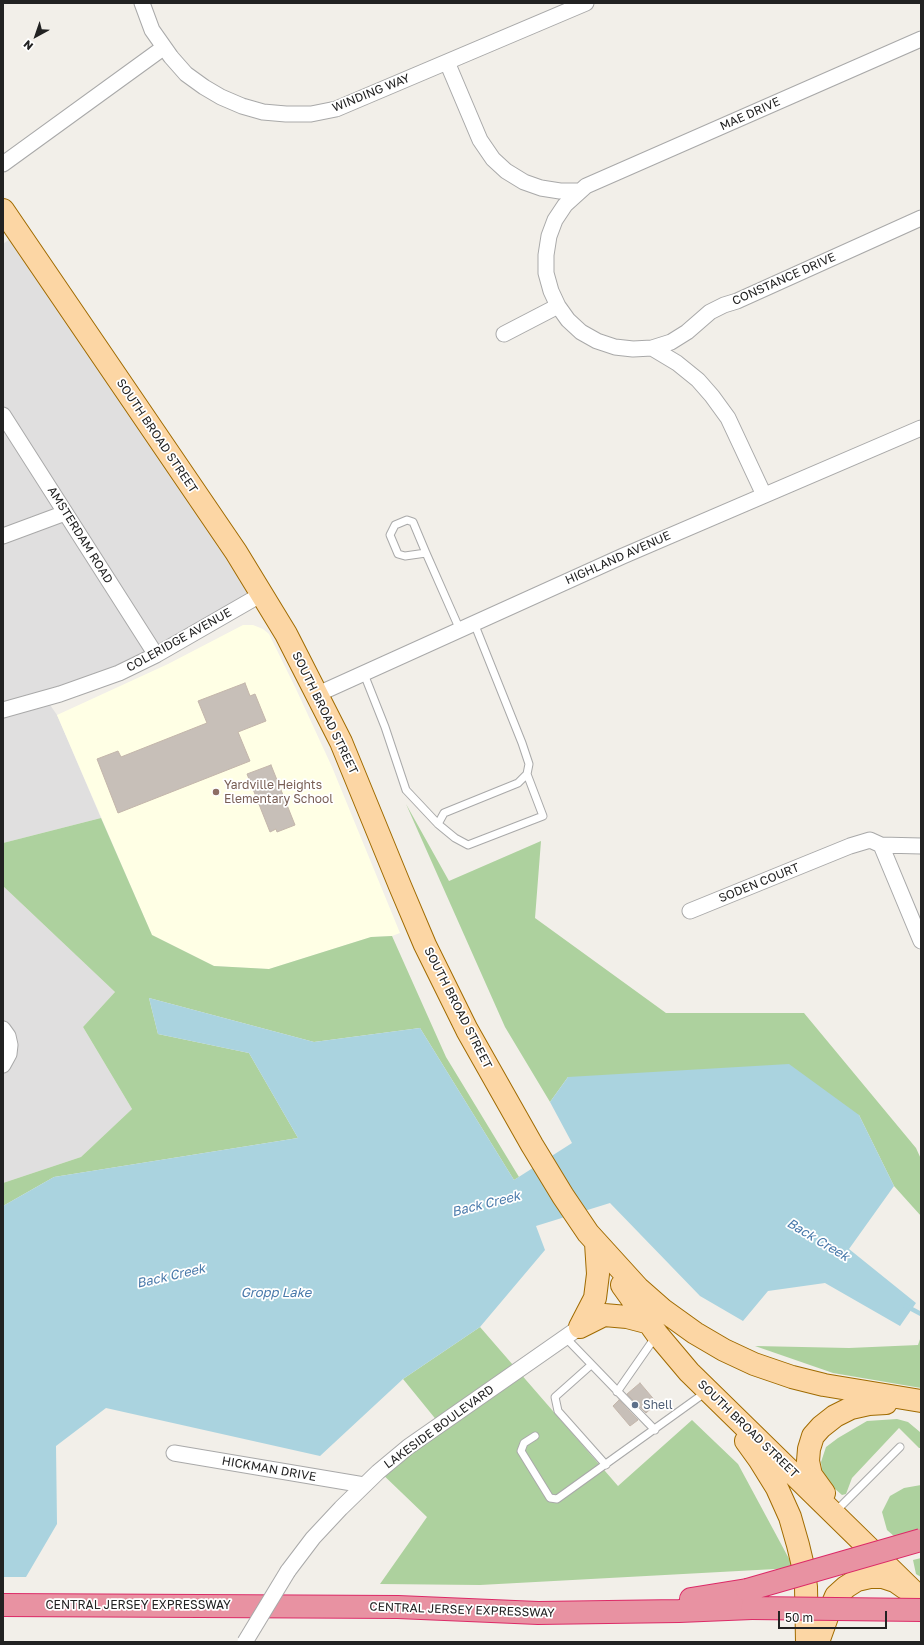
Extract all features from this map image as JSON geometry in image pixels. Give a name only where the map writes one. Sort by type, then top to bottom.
[{"type":"highway","points":[[749,1599],[921,1540]]},
{"type":"highway","name":"CENTRAL JERSEY EXPRESSWAY","points":[[3,1605],[398,1607],[538,1613],[570,1605],[695,1599],[749,1599]]},
{"type":"highway","points":[[749,1599],[921,1610]]},
{"type":"main road","name":"SOUTH BROAD STREET","points":[[3,210],[143,414],[262,594],[318,694],[360,785],[425,945],[467,1030],[532,1145],[563,1196],[654,1329],[689,1372],[921,1599]]},
{"type":"main road","name":"SOUTH BROAD STREET","points":[[592,1238],[638,1288],[663,1310],[695,1333],[724,1350],[754,1364],[792,1377],[824,1385],[921,1402]]},
{"type":"main road","points":[[573,1332],[595,1298],[598,1274],[592,1238]]},
{"type":"main road","points":[[573,1332],[604,1316],[627,1317],[654,1329]]},
{"type":"main road","points":[[689,1372],[759,1458],[777,1488],[790,1517],[803,1566],[806,1587],[807,1642]]},
{"type":"main road","points":[[834,1513],[826,1496],[811,1475],[808,1461],[809,1449],[813,1436],[821,1427],[835,1416],[846,1410],[869,1404],[921,1402]]},
{"type":"main road","points":[[818,1642],[836,1596],[857,1580],[870,1577],[883,1577],[895,1581],[921,1599]]},
{"type":"street","name":"WINDING WAY","points":[[142,3],[152,30],[163,48],[186,74],[221,97],[242,106],[263,112],[286,114],[311,114],[336,109],[586,3]]},
{"type":"street","name":"MAE DRIVE","points":[[579,191],[586,186],[921,39]]},
{"type":"street","points":[[3,164],[163,48]]},
{"type":"street","points":[[447,62],[480,140],[493,159],[506,171],[524,182],[554,190],[579,191]]},
{"type":"street","name":"CONSTANCE DRIVE","points":[[579,191],[565,205],[555,220],[549,236],[546,255],[546,273],[551,291],[558,306],[568,320],[577,328],[597,341],[627,349],[652,348],[671,342],[687,332],[710,312],[724,305],[737,301],[921,218]]},
{"type":"street","points":[[504,334],[558,306]]},
{"type":"street","points":[[652,348],[677,363],[698,380],[712,396],[728,418],[764,495]]},
{"type":"street","name":"AMSTERDAM ROAD","points":[[3,415],[156,656]]},
{"type":"street","name":"HIGHLAND AVENUE","points":[[318,694],[623,556],[921,428]]},
{"type":"street","points":[[3,536],[66,513]]},
{"type":"street","name":"COLERIDGE AVENUE","points":[[3,710],[60,694],[104,678],[156,656],[262,594]]},
{"type":"street","name":"SODEN COURT","points":[[690,911],[827,855],[870,840],[881,845],[921,846]]},
{"type":"street","points":[[881,845],[921,941]]},
{"type":"street","points":[[3,1029],[8,1036],[10,1046],[9,1054],[3,1065]]},
{"type":"street","name":"LAKESIDE BOULEVARD","points":[[245,1642],[288,1571],[313,1538],[364,1485],[408,1447],[573,1332]]},
{"type":"street","name":"HICKMAN DRIVE","points":[[174,1453],[364,1485]]},
{"type":"lane","points":[[426,553],[405,556],[398,554],[390,535],[395,525],[407,520],[412,522],[426,553],[460,630]]},
{"type":"lane","points":[[364,674],[385,727],[406,790],[438,824],[455,838],[468,844],[543,816],[527,774],[529,764],[522,743],[474,623]]},
{"type":"lane","points":[[438,824],[444,813],[518,782],[527,774]]},
{"type":"lane","points":[[617,1392],[654,1329]]},
{"type":"lane","points":[[573,1332],[592,1365],[654,1430]]},
{"type":"lane","points":[[592,1365],[555,1397],[558,1411],[606,1465]]},
{"type":"lane","points":[[535,1436],[524,1443],[521,1451],[550,1498],[557,1499],[706,1392]]},
{"type":"lane","points":[[834,1513],[900,1446]]},
{"type":"shaded area","points":[[18,233],[262,594],[192,633],[46,699],[57,715],[101,818],[3,843],[3,244]]},
{"type":"shaded area","name":"Yardville Heights Elementary School","points":[[243,625],[253,625],[263,629],[269,634],[332,767],[400,933],[392,936],[371,937],[269,969],[214,966],[152,935],[57,715],[168,664]]},
{"type":"shaded area","points":[[3,886],[115,992],[83,1027],[132,1109],[81,1157],[3,1183]]},
{"type":"green space","points":[[406,804],[449,881],[541,841],[535,918],[666,1013],[804,1013],[916,1148],[921,1159],[921,1216],[894,1186],[859,1115],[568,1077],[550,1102],[505,1027]]},
{"type":"green space","points":[[101,818],[152,935],[214,966],[269,969],[371,937],[392,936],[446,1057],[519,1177],[514,1180],[420,1028],[314,1042],[149,998],[158,1034],[249,1053],[298,1138],[54,1177],[3,1206],[3,1183],[81,1157],[132,1109],[83,1027],[115,992],[3,886],[3,843]]},
{"type":"green space","points":[[480,1327],[618,1486],[692,1420],[738,1464],[794,1568],[480,1585],[380,1584],[427,1517],[376,1468],[438,1422],[403,1379]]},
{"type":"green space","points":[[921,1336],[921,1388],[833,1373],[755,1346],[849,1348],[918,1345]]},
{"type":"green space","points":[[897,1419],[908,1422],[920,1432],[921,1448],[919,1448],[899,1428],[852,1478],[846,1494],[842,1495],[823,1476],[821,1462],[826,1447],[867,1421]]},
{"type":"green space","points":[[921,1485],[921,1535],[895,1537],[887,1530],[882,1512],[890,1496],[904,1488]]},
{"type":"green space","points":[[921,1558],[921,1577],[916,1574],[913,1560]]},
{"type":"water","name":"Gropp Lake","points":[[149,998],[314,1042],[420,1028],[514,1180],[572,1143],[550,1102],[568,1077],[789,1064],[859,1115],[894,1186],[849,1249],[916,1303],[900,1326],[825,1283],[768,1291],[743,1321],[700,1296],[610,1203],[536,1226],[545,1250],[480,1327],[403,1379],[320,1456],[106,1408],[56,1446],[57,1524],[26,1577],[3,1577],[3,1206],[54,1177],[298,1138],[249,1053],[158,1034]]},
{"type":"building","points":[[245,683],[250,696],[255,694],[266,721],[238,732],[250,761],[118,813],[97,759],[118,751],[121,757],[207,723],[198,701]]},
{"type":"building","points":[[271,765],[295,825],[277,832],[276,829],[270,832],[247,774]]},
{"type":"building","points":[[640,1383],[657,1403],[646,1413],[627,1394]]},
{"type":"building","points":[[619,1400],[638,1420],[630,1426],[613,1406]]},
{"type":"waterway","name":"Back Creek","points":[[906,1306],[921,1314]]},
{"type":"place","name":"Yardville Heights Elementary School","points":[[216,792]]},
{"type":"place","name":"Shell","points":[[635,1405]]}]
